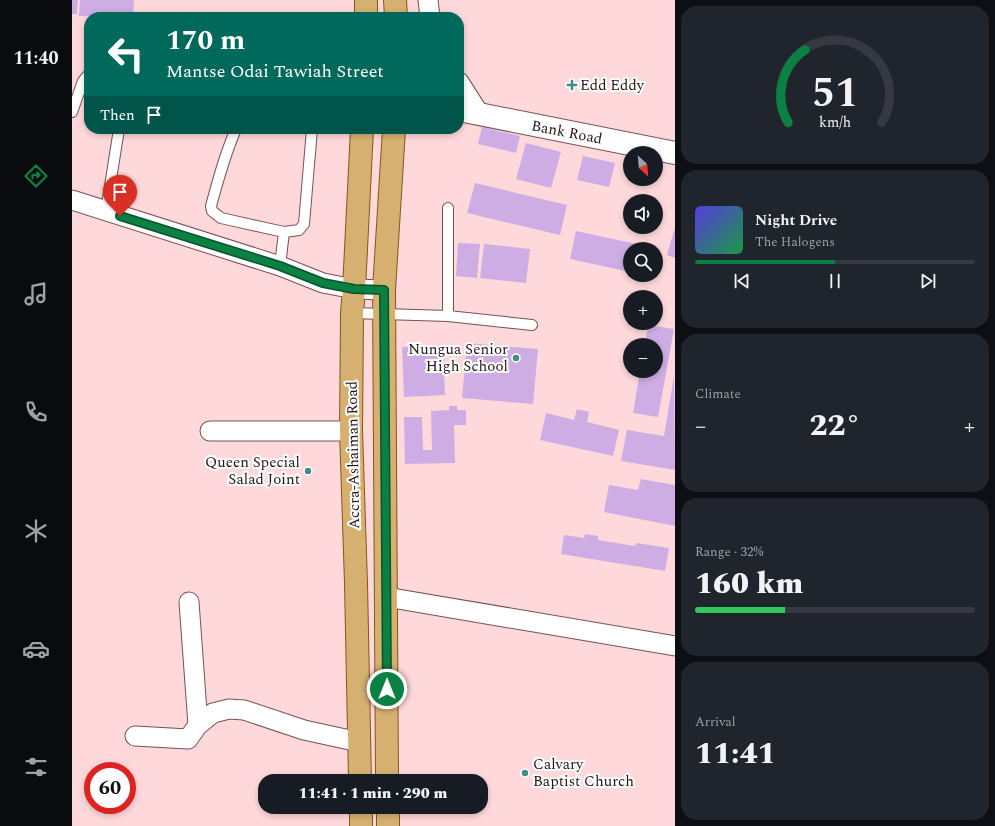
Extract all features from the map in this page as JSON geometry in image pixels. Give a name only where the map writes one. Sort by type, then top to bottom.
[{"type":"main road","points":[[366,0],[366,12]]},
{"type":"main road","points":[[395,0],[396,12]]},
{"type":"main road","name":"Accra-Ashaiman Road","points":[[360,774],[356,583],[350,431],[352,313],[362,134]]},
{"type":"main road","points":[[388,774],[384,290],[394,134]]},
{"type":"main road","points":[[361,814],[361,826]]},
{"type":"main road","points":[[388,814],[388,826]]},
{"type":"street","points":[[428,0],[429,12]]},
{"type":"street","points":[[464,98],[469,113]]},
{"type":"street","name":"Bank Road","points":[[469,113],[675,153]]},
{"type":"street","points":[[72,200],[280,266],[323,283],[354,289],[384,290]]},
{"type":"street","points":[[210,431],[350,431]]},
{"type":"street","points":[[386,597],[675,646]]},
{"type":"street","points":[[190,602],[198,726]]},
{"type":"street","points":[[135,736],[188,739],[198,726],[213,713],[229,709],[244,710],[304,730],[359,742]]},
{"type":"lane","points":[[72,112],[84,81]]},
{"type":"lane","points":[[106,211],[119,134]]},
{"type":"lane","points":[[234,134],[226,151],[211,206],[212,211],[221,218],[284,232],[299,230],[304,224],[312,134]]},
{"type":"lane","points":[[448,208],[448,316]]},
{"type":"lane","points":[[280,266],[284,232]]},
{"type":"lane","points":[[352,313],[448,316],[532,325]]},
{"type":"building","points":[[72,0],[78,0],[77,14],[72,14]]},
{"type":"building","points":[[80,0],[134,0],[133,12],[84,12],[84,16],[79,16]]},
{"type":"building","points":[[482,127],[520,136],[516,153],[478,144]]},
{"type":"building","points":[[526,143],[561,152],[551,188],[516,179]]},
{"type":"building","points":[[583,156],[615,163],[609,187],[577,180]]},
{"type":"building","points":[[475,183],[567,205],[560,235],[467,213]]},
{"type":"building","points":[[675,227],[675,258],[667,255]]},
{"type":"building","points":[[576,231],[627,242],[623,242],[623,270],[570,259]]},
{"type":"building","points":[[458,243],[480,244],[477,278],[456,276]]},
{"type":"building","points":[[484,244],[530,249],[526,283],[480,278]]},
{"type":"building","points":[[663,327],[674,329],[658,417],[633,413],[639,378],[663,378],[663,338],[646,338],[647,330],[663,330]]},
{"type":"building","points":[[467,343],[538,349],[533,404],[462,398]]},
{"type":"building","points":[[443,346],[445,395],[404,397],[402,347]]},
{"type":"building","points":[[674,376],[675,470],[621,461],[627,430],[664,436]]},
{"type":"building","points":[[449,406],[457,406],[457,410],[466,410],[466,425],[454,425],[455,463],[405,464],[404,417],[422,417],[423,450],[432,450],[431,411],[449,410]]},
{"type":"building","points":[[577,409],[589,412],[587,422],[619,430],[613,456],[540,440],[546,413],[574,420]]},
{"type":"building","points":[[641,479],[675,485],[675,526],[604,512],[609,485],[638,490]]},
{"type":"building","points":[[585,534],[598,536],[598,540],[635,546],[636,543],[669,548],[665,571],[561,554],[564,535],[584,538]]},
{"type":"place","name":"Edd Eddy","points":[[572,85]]},
{"type":"place","name":"Nungua Senior High School","points":[[516,358]]},
{"type":"place","name":"Queen Special Salad Joint","points":[[308,471]]},
{"type":"place","name":"Calvary Baptist Church","points":[[525,773]]},
{"type":"route","points":[[120,216],[280,266],[323,283],[354,289],[384,290],[387,689]]}]
